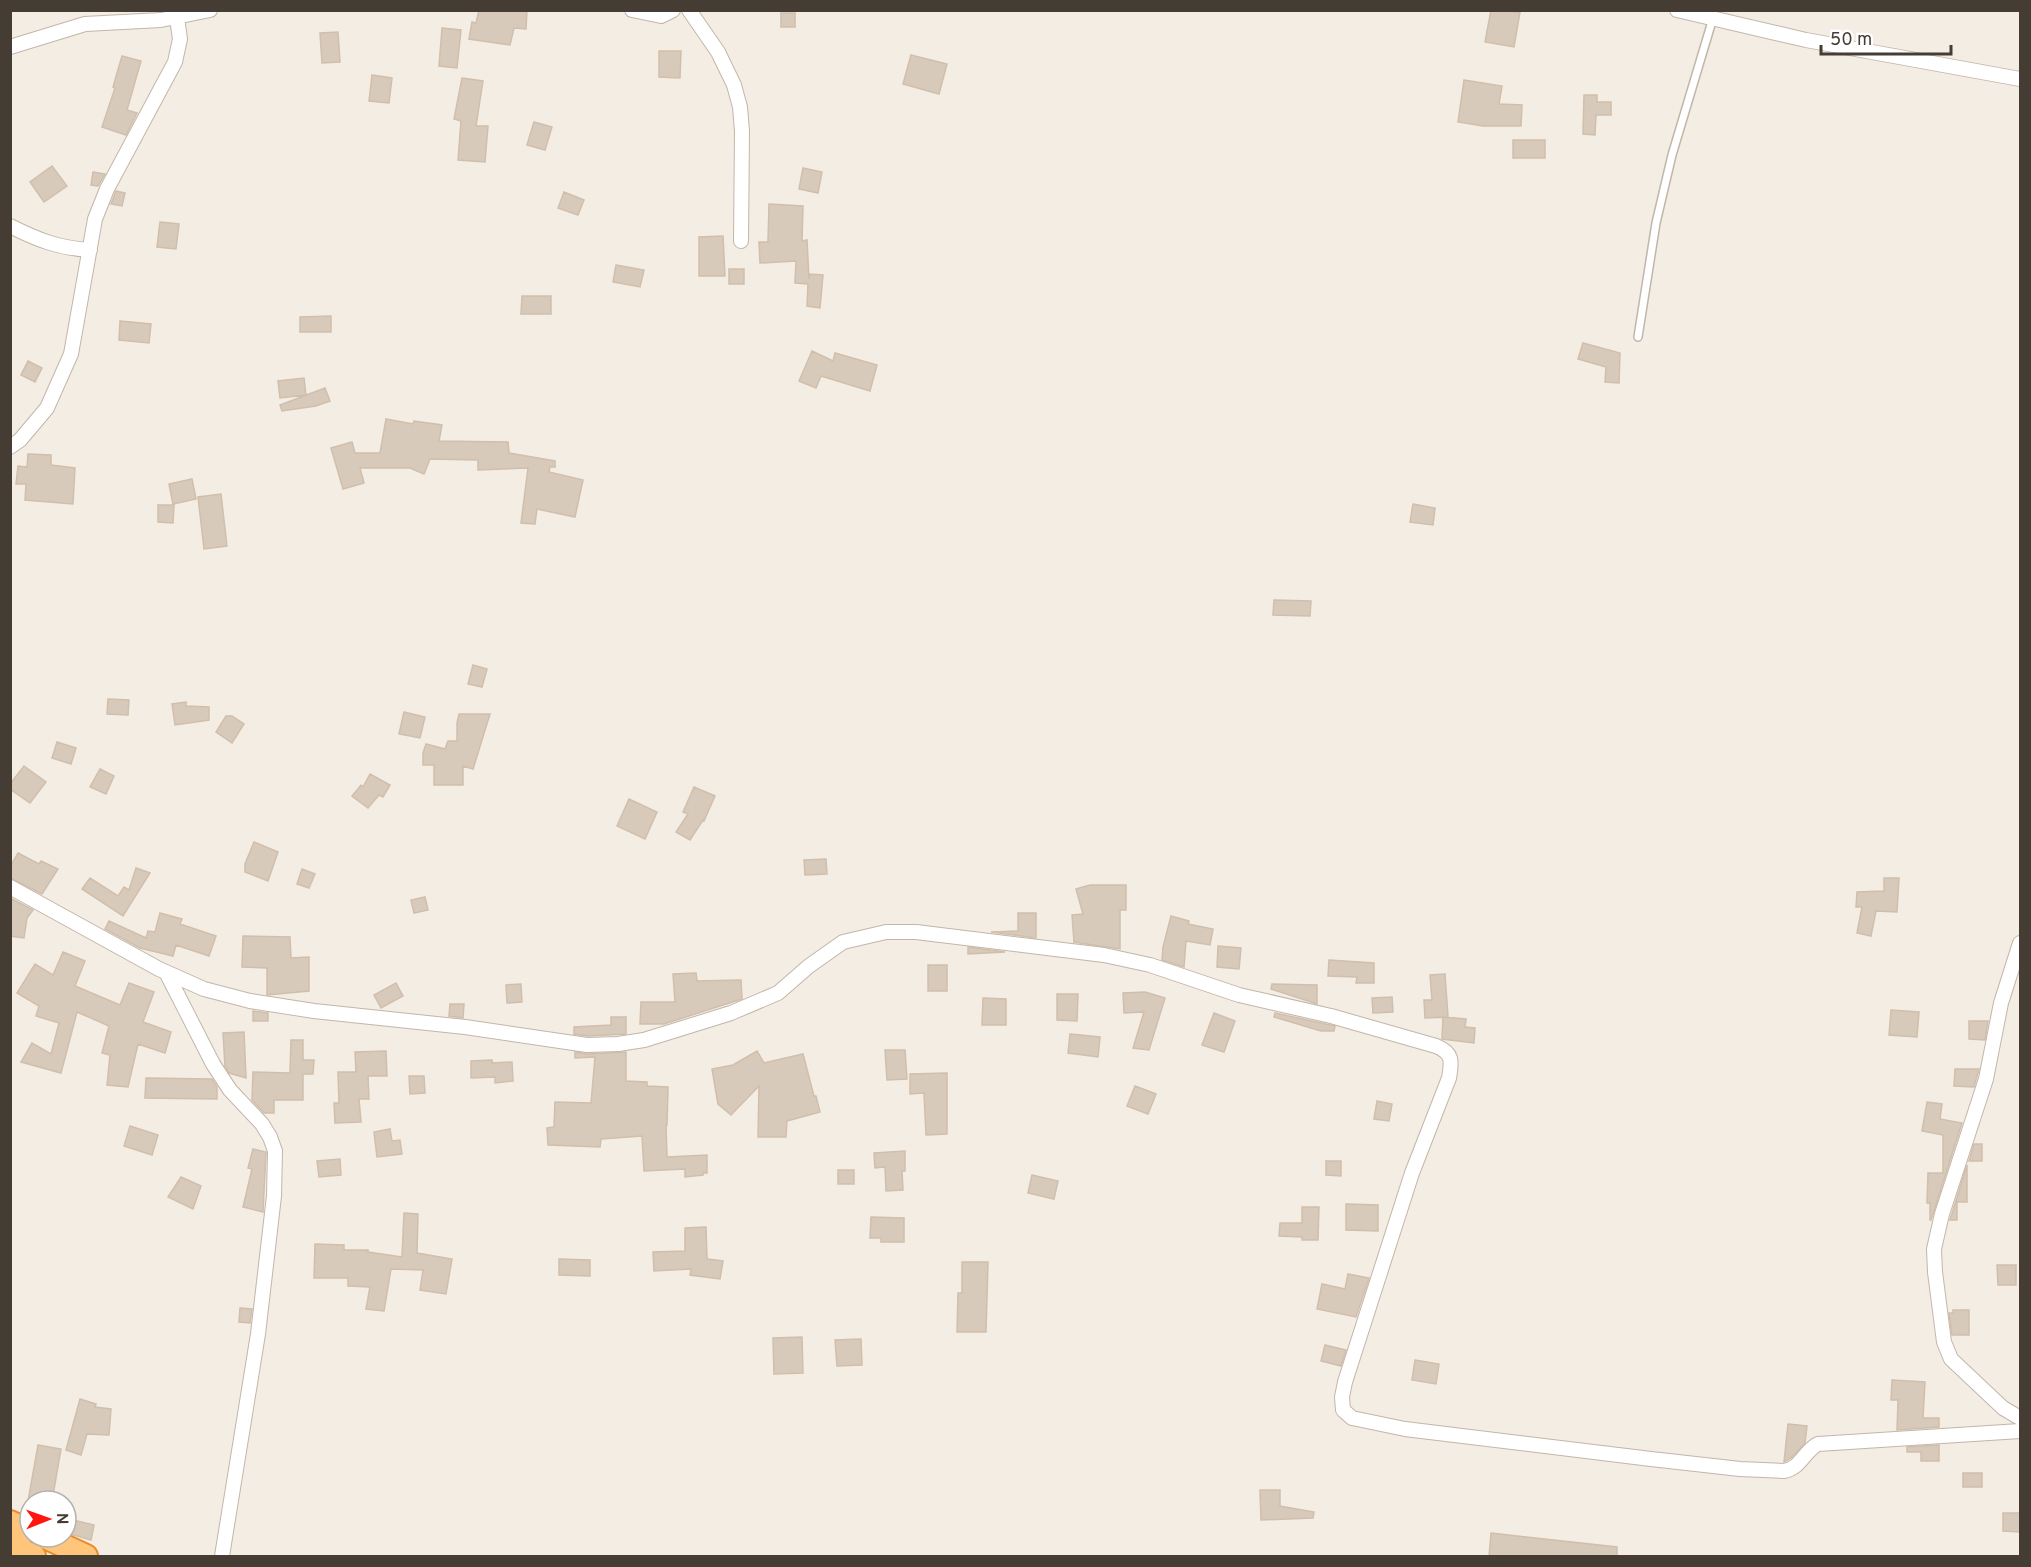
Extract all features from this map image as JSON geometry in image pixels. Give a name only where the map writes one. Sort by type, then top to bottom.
[{"type":"highway","points":[[10,1546],[34,1557]]},
{"type":"highway","points":[[70,1549],[86,1557]]},
{"type":"street","points":[[10,47],[85,24],[177,18],[210,10]]},
{"type":"street","points":[[632,10],[661,16],[673,10]]},
{"type":"street","points":[[689,10],[718,52],[734,85],[740,107],[742,131],[741,241]]},
{"type":"street","points":[[1677,10],[1806,40],[2020,79]]},
{"type":"street","points":[[10,447],[20,440],[47,408],[71,354],[95,219],[106,189],[175,62],[180,39],[177,18]]},
{"type":"street","points":[[10,226],[42,242],[67,249],[90,250]]},
{"type":"street","points":[[10,886],[166,972],[204,989],[250,1001],[314,1011],[465,1027],[587,1045],[645,1040],[731,1013],[778,993],[809,966],[843,942],[886,932],[916,932],[1025,944],[1104,955],[1150,965],[1239,995],[1331,1016],[1436,1046],[1445,1049],[1450,1057],[1449,1078],[1412,1173],[1345,1382],[1342,1397],[1343,1410],[1352,1418],[1405,1429],[1557,1448],[1740,1469],[1784,1470],[1791,1469],[1798,1464],[1810,1448],[1818,1443],[2020,1431]]},
{"type":"street","points":[[2020,943],[2001,1003],[1986,1079],[1942,1214],[1934,1249],[1943,1332],[1951,1359],[2003,1408],[2020,1418]]},
{"type":"street","points":[[166,972],[213,1064],[230,1090],[262,1124],[275,1151],[274,1196],[258,1334],[222,1556]]},
{"type":"lane","points":[[1638,337],[1656,223],[1713,18]]},
{"type":"building","points":[[479,10],[527,10],[526,29],[514,28],[510,45],[469,39],[472,22],[476,23]]},
{"type":"building","points":[[1491,10],[1520,12],[1514,47],[1485,42]]},
{"type":"building","points":[[781,13],[795,13],[795,27],[781,27]]},
{"type":"building","points":[[442,28],[461,30],[457,68],[439,66]]},
{"type":"building","points":[[338,32],[340,62],[322,63],[320,33]]},
{"type":"building","points":[[659,51],[681,51],[680,78],[659,77]]},
{"type":"building","points":[[911,55],[947,64],[939,94],[903,84]]},
{"type":"building","points":[[122,56],[141,61],[127,110],[137,113],[126,135],[102,127],[115,88],[113,87]]},
{"type":"building","points":[[372,75],[392,78],[389,103],[369,101]]},
{"type":"building","points":[[462,78],[483,81],[476,126],[488,126],[485,162],[458,160],[461,121],[454,119]]},
{"type":"building","points":[[1464,80],[1502,86],[1499,104],[1522,105],[1521,126],[1483,126],[1458,122]]},
{"type":"building","points":[[1584,95],[1597,95],[1597,102],[1611,102],[1611,115],[1596,115],[1595,135],[1583,134]]},
{"type":"building","points":[[534,122],[552,127],[545,150],[527,145]]},
{"type":"building","points":[[1513,140],[1545,140],[1545,158],[1513,158]]},
{"type":"building","points":[[52,166],[67,186],[44,202],[30,182]]},
{"type":"building","points":[[803,168],[822,172],[818,193],[799,189]]},
{"type":"building","points":[[93,172],[105,174],[98,186],[91,185]]},
{"type":"building","points":[[116,191],[125,193],[122,206],[111,204]]},
{"type":"building","points":[[564,192],[584,200],[578,215],[558,208]]},
{"type":"building","points":[[769,204],[803,206],[802,241],[807,240],[809,279],[809,274],[823,275],[820,308],[807,306],[808,284],[795,283],[796,261],[760,263],[759,242],[768,242]]},
{"type":"building","points":[[160,222],[179,224],[176,249],[157,247]]},
{"type":"building","points":[[723,236],[725,276],[699,276],[699,237]]},
{"type":"building","points":[[616,265],[644,270],[640,287],[613,282]]},
{"type":"building","points":[[729,269],[744,269],[744,284],[729,284]]},
{"type":"building","points":[[522,296],[551,296],[551,314],[521,314]]},
{"type":"building","points":[[331,316],[331,332],[300,332],[300,317]]},
{"type":"building","points":[[120,321],[151,324],[149,343],[119,340]]},
{"type":"building","points":[[1583,343],[1620,353],[1619,383],[1605,382],[1606,367],[1578,359]]},
{"type":"building","points":[[812,351],[833,361],[835,353],[877,365],[870,391],[821,376],[816,388],[799,381]]},
{"type":"building","points":[[28,361],[42,368],[35,382],[21,375]]},
{"type":"building","points":[[304,378],[306,395],[280,398],[278,381]]},
{"type":"building","points":[[325,388],[330,401],[316,406],[282,411],[280,405]]},
{"type":"building","points":[[386,419],[413,424],[414,421],[442,425],[439,441],[508,442],[509,453],[555,461],[555,467],[550,467],[549,472],[583,480],[575,517],[537,509],[535,524],[521,523],[528,468],[478,470],[478,460],[430,459],[424,474],[410,468],[360,468],[364,483],[343,489],[331,448],[352,442],[355,453],[380,453]]},
{"type":"building","points":[[28,454],[51,455],[51,465],[75,468],[73,504],[25,500],[26,484],[16,484],[18,466],[27,467]]},
{"type":"building","points":[[192,479],[196,499],[173,504],[169,484]]},
{"type":"building","points":[[221,494],[227,546],[204,549],[198,497]]},
{"type":"building","points":[[1413,504],[1435,508],[1433,525],[1410,522]]},
{"type":"building","points":[[158,505],[174,505],[173,523],[158,522]]},
{"type":"building","points":[[1274,600],[1311,601],[1310,616],[1273,615]]},
{"type":"building","points":[[473,665],[487,669],[482,687],[468,684]]},
{"type":"building","points":[[108,699],[129,700],[128,715],[107,714]]},
{"type":"building","points":[[186,702],[186,706],[209,707],[209,720],[175,725],[172,704]]},
{"type":"building","points":[[404,712],[425,717],[420,738],[399,734]]},
{"type":"building","points":[[459,714],[490,714],[473,769],[463,766],[463,785],[434,785],[434,765],[423,765],[426,744],[445,749],[448,741],[457,741]]},
{"type":"building","points":[[226,716],[232,716],[244,724],[232,743],[216,732]]},
{"type":"building","points":[[57,742],[76,748],[71,764],[52,758]]},
{"type":"building","points":[[24,766],[46,782],[30,803],[10,789],[10,784]]},
{"type":"building","points":[[100,769],[114,776],[106,794],[90,787]]},
{"type":"building","points":[[370,774],[390,785],[383,797],[379,795],[368,808],[352,796],[361,785],[363,787]]},
{"type":"building","points":[[694,787],[715,796],[704,821],[690,840],[676,832],[688,814],[683,812]]},
{"type":"building","points":[[629,799],[657,812],[645,839],[617,826]]},
{"type":"building","points":[[254,842],[278,852],[268,881],[245,872],[245,864]]},
{"type":"building","points":[[18,853],[39,864],[41,861],[58,869],[42,894],[10,878],[10,867]]},
{"type":"building","points":[[826,859],[827,874],[805,875],[804,860]]},
{"type":"building","points":[[136,868],[150,873],[123,916],[82,889],[90,878],[118,896],[124,887],[129,890]]},
{"type":"building","points":[[302,869],[315,874],[309,888],[297,884]]},
{"type":"building","points":[[1884,878],[1899,878],[1897,912],[1876,911],[1871,936],[1857,933],[1862,907],[1856,907],[1857,892],[1884,891]]},
{"type":"building","points":[[1090,885],[1126,885],[1126,910],[1120,910],[1120,949],[1074,942],[1072,915],[1083,914],[1076,889]]},
{"type":"building","points":[[425,897],[428,910],[414,913],[411,900]]},
{"type":"building","points":[[10,898],[33,910],[27,918],[24,938],[10,936]]},
{"type":"building","points":[[160,913],[182,919],[180,924],[216,936],[209,956],[176,945],[173,956],[140,948],[105,929],[109,921],[146,938],[148,931],[155,932]]},
{"type":"building","points":[[1018,913],[1036,913],[1036,938],[991,932],[1018,931]]},
{"type":"building","points":[[1171,916],[1189,921],[1188,924],[1213,929],[1210,945],[1186,941],[1184,967],[1162,960]]},
{"type":"building","points":[[243,936],[290,937],[291,958],[309,957],[309,991],[267,995],[267,968],[242,967]]},
{"type":"building","points":[[1218,946],[1241,948],[1239,969],[1217,967]]},
{"type":"building","points":[[968,947],[1005,952],[968,954]]},
{"type":"building","points":[[63,952],[85,961],[75,986],[120,1005],[129,983],[154,992],[143,1022],[171,1032],[165,1053],[138,1044],[128,1087],[107,1085],[110,1055],[102,1053],[109,1026],[77,1012],[61,1073],[21,1062],[32,1043],[51,1054],[59,1023],[36,1016],[39,1006],[17,993],[35,964],[53,975]]},
{"type":"building","points":[[1329,960],[1374,963],[1374,983],[1356,983],[1357,977],[1328,976]]},
{"type":"building","points":[[928,965],[947,965],[947,991],[928,991]]},
{"type":"building","points":[[696,973],[697,981],[741,980],[742,999],[664,1024],[640,1024],[641,1002],[675,1002],[673,974]]},
{"type":"building","points":[[1445,974],[1448,1017],[1425,1018],[1424,1000],[1432,1000],[1430,975]]},
{"type":"building","points":[[396,983],[403,996],[381,1008],[374,995]]},
{"type":"building","points":[[521,984],[522,1002],[507,1003],[506,985]]},
{"type":"building","points":[[1272,984],[1317,985],[1317,1004],[1271,989]]},
{"type":"building","points":[[1145,992],[1165,998],[1149,1050],[1133,1048],[1144,1012],[1124,1013],[1123,993]]},
{"type":"building","points":[[1057,994],[1078,994],[1077,1021],[1057,1020]]},
{"type":"building","points":[[1392,997],[1393,1012],[1373,1013],[1372,998]]},
{"type":"building","points":[[983,998],[1006,999],[1006,1025],[982,1025]]},
{"type":"building","points":[[450,1004],[464,1004],[463,1018],[449,1016]]},
{"type":"building","points":[[1891,1010],[1919,1012],[1917,1037],[1889,1035]]},
{"type":"building","points":[[253,1011],[268,1013],[268,1021],[253,1021]]},
{"type":"building","points":[[1214,1013],[1235,1021],[1224,1052],[1202,1045]]},
{"type":"building","points":[[1275,1013],[1335,1026],[1334,1031],[1321,1031],[1274,1017]]},
{"type":"building","points":[[611,1017],[626,1017],[626,1034],[588,1036],[574,1034],[574,1027],[611,1025]]},
{"type":"building","points":[[1443,1017],[1466,1019],[1465,1027],[1475,1028],[1474,1043],[1442,1039]]},
{"type":"building","points":[[1969,1021],[1988,1021],[1985,1040],[1969,1039]]},
{"type":"building","points":[[244,1032],[246,1078],[229,1073],[225,1066],[223,1033]]},
{"type":"building","points":[[1070,1034],[1100,1037],[1098,1057],[1068,1053]]},
{"type":"building","points":[[291,1040],[303,1040],[303,1060],[314,1060],[313,1074],[303,1074],[303,1100],[274,1100],[274,1113],[264,1113],[252,1100],[253,1072],[290,1073]]},
{"type":"building","points":[[885,1050],[905,1050],[907,1079],[887,1080]]},
{"type":"building","points":[[386,1051],[387,1076],[368,1076],[369,1099],[359,1099],[361,1122],[335,1123],[334,1103],[339,1103],[338,1072],[356,1072],[355,1052]]},
{"type":"building","points":[[757,1051],[764,1063],[803,1054],[820,1112],[787,1121],[786,1137],[758,1137],[759,1086],[731,1115],[718,1104],[712,1069],[733,1065]]},
{"type":"building","points":[[575,1052],[587,1054],[626,1052],[626,1081],[647,1082],[647,1086],[668,1087],[667,1157],[707,1155],[707,1173],[685,1177],[685,1169],[644,1171],[642,1136],[601,1139],[600,1147],[548,1145],[547,1128],[554,1127],[555,1102],[591,1103],[595,1057],[575,1058]]},
{"type":"building","points":[[492,1060],[492,1063],[512,1062],[513,1081],[495,1083],[495,1077],[471,1078],[471,1061]]},
{"type":"building","points":[[1955,1069],[1979,1069],[1974,1087],[1954,1086]]},
{"type":"building","points":[[947,1073],[947,1134],[926,1135],[924,1093],[910,1094],[910,1074]]},
{"type":"building","points":[[409,1076],[424,1076],[425,1093],[410,1094]]},
{"type":"building","points":[[146,1078],[212,1079],[217,1087],[217,1099],[145,1098]]},
{"type":"building","points":[[1135,1086],[1156,1094],[1148,1114],[1127,1106]]},
{"type":"building","points":[[1377,1101],[1392,1104],[1389,1121],[1374,1119]]},
{"type":"building","points":[[1927,1102],[1942,1104],[1940,1119],[1962,1123],[1931,1220],[1930,1203],[1927,1203],[1928,1173],[1943,1173],[1943,1135],[1922,1131]]},
{"type":"building","points":[[130,1126],[158,1135],[152,1155],[124,1146]]},
{"type":"building","points":[[390,1129],[392,1141],[400,1140],[402,1154],[377,1157],[374,1132]]},
{"type":"building","points":[[1974,1144],[1982,1144],[1982,1161],[1969,1161]]},
{"type":"building","points":[[253,1149],[266,1152],[263,1212],[243,1207],[252,1169],[248,1168]]},
{"type":"building","points":[[905,1151],[905,1171],[902,1171],[903,1190],[886,1191],[885,1167],[875,1168],[874,1153]]},
{"type":"building","points":[[340,1159],[341,1175],[319,1177],[317,1161]]},
{"type":"building","points":[[1326,1161],[1341,1161],[1341,1176],[1326,1175]]},
{"type":"building","points":[[1967,1165],[1967,1202],[1957,1202],[1957,1220],[1950,1220]]},
{"type":"building","points":[[838,1170],[854,1170],[854,1184],[838,1184]]},
{"type":"building","points":[[1032,1175],[1058,1181],[1054,1199],[1028,1193]]},
{"type":"building","points":[[181,1177],[201,1186],[193,1209],[168,1197]]},
{"type":"building","points":[[1346,1204],[1378,1205],[1378,1231],[1346,1230]]},
{"type":"building","points":[[1302,1207],[1319,1207],[1318,1240],[1279,1236],[1280,1223],[1302,1223]]},
{"type":"building","points":[[404,1213],[418,1214],[417,1253],[452,1259],[446,1294],[420,1290],[423,1270],[391,1269],[384,1311],[366,1309],[370,1287],[348,1286],[348,1278],[314,1278],[315,1244],[344,1245],[344,1250],[368,1250],[368,1252],[402,1257]]},
{"type":"building","points":[[871,1217],[904,1218],[904,1242],[881,1242],[881,1238],[870,1238]]},
{"type":"building","points":[[706,1227],[707,1259],[723,1261],[720,1279],[690,1275],[691,1269],[654,1271],[653,1252],[685,1251],[685,1228]]},
{"type":"building","points":[[559,1259],[590,1260],[590,1276],[559,1275]]},
{"type":"building","points":[[962,1262],[988,1262],[986,1332],[957,1332],[958,1293],[962,1293]]},
{"type":"building","points":[[1997,1265],[2016,1265],[2016,1285],[1998,1285]]},
{"type":"building","points":[[1348,1274],[1369,1278],[1356,1317],[1317,1309],[1322,1284],[1345,1289]]},
{"type":"building","points":[[240,1308],[252,1309],[250,1323],[239,1322]]},
{"type":"building","points":[[1953,1310],[1969,1310],[1969,1335],[1952,1335],[1949,1313],[1953,1313]]},
{"type":"building","points":[[802,1337],[803,1373],[774,1374],[773,1338]]},
{"type":"building","points":[[861,1339],[862,1365],[837,1366],[835,1340]]},
{"type":"building","points":[[1325,1345],[1346,1350],[1341,1366],[1321,1361]]},
{"type":"building","points":[[1415,1360],[1439,1364],[1436,1384],[1412,1380]]},
{"type":"building","points":[[1892,1380],[1925,1382],[1923,1418],[1939,1418],[1939,1427],[1897,1430],[1898,1400],[1891,1400]]},
{"type":"building","points":[[80,1399],[96,1404],[95,1407],[111,1409],[109,1435],[87,1434],[81,1455],[66,1450]]},
{"type":"building","points":[[1788,1424],[1807,1426],[1805,1443],[1784,1462]]},
{"type":"building","points":[[38,1445],[61,1449],[54,1489],[30,1489]]},
{"type":"building","points":[[1939,1445],[1939,1461],[1921,1461],[1921,1452],[1907,1452],[1907,1447]]},
{"type":"building","points":[[1963,1473],[1982,1473],[1982,1487],[1963,1487]]},
{"type":"building","points":[[1260,1490],[1280,1490],[1280,1506],[1314,1512],[1313,1518],[1261,1520]]},
{"type":"building","points":[[2003,1513],[2020,1513],[2020,1532],[2003,1531]]},
{"type":"building","points":[[78,1521],[94,1525],[91,1540],[78,1536]]},
{"type":"building","points":[[1491,1533],[1617,1547],[1617,1557],[1489,1557]]}]
